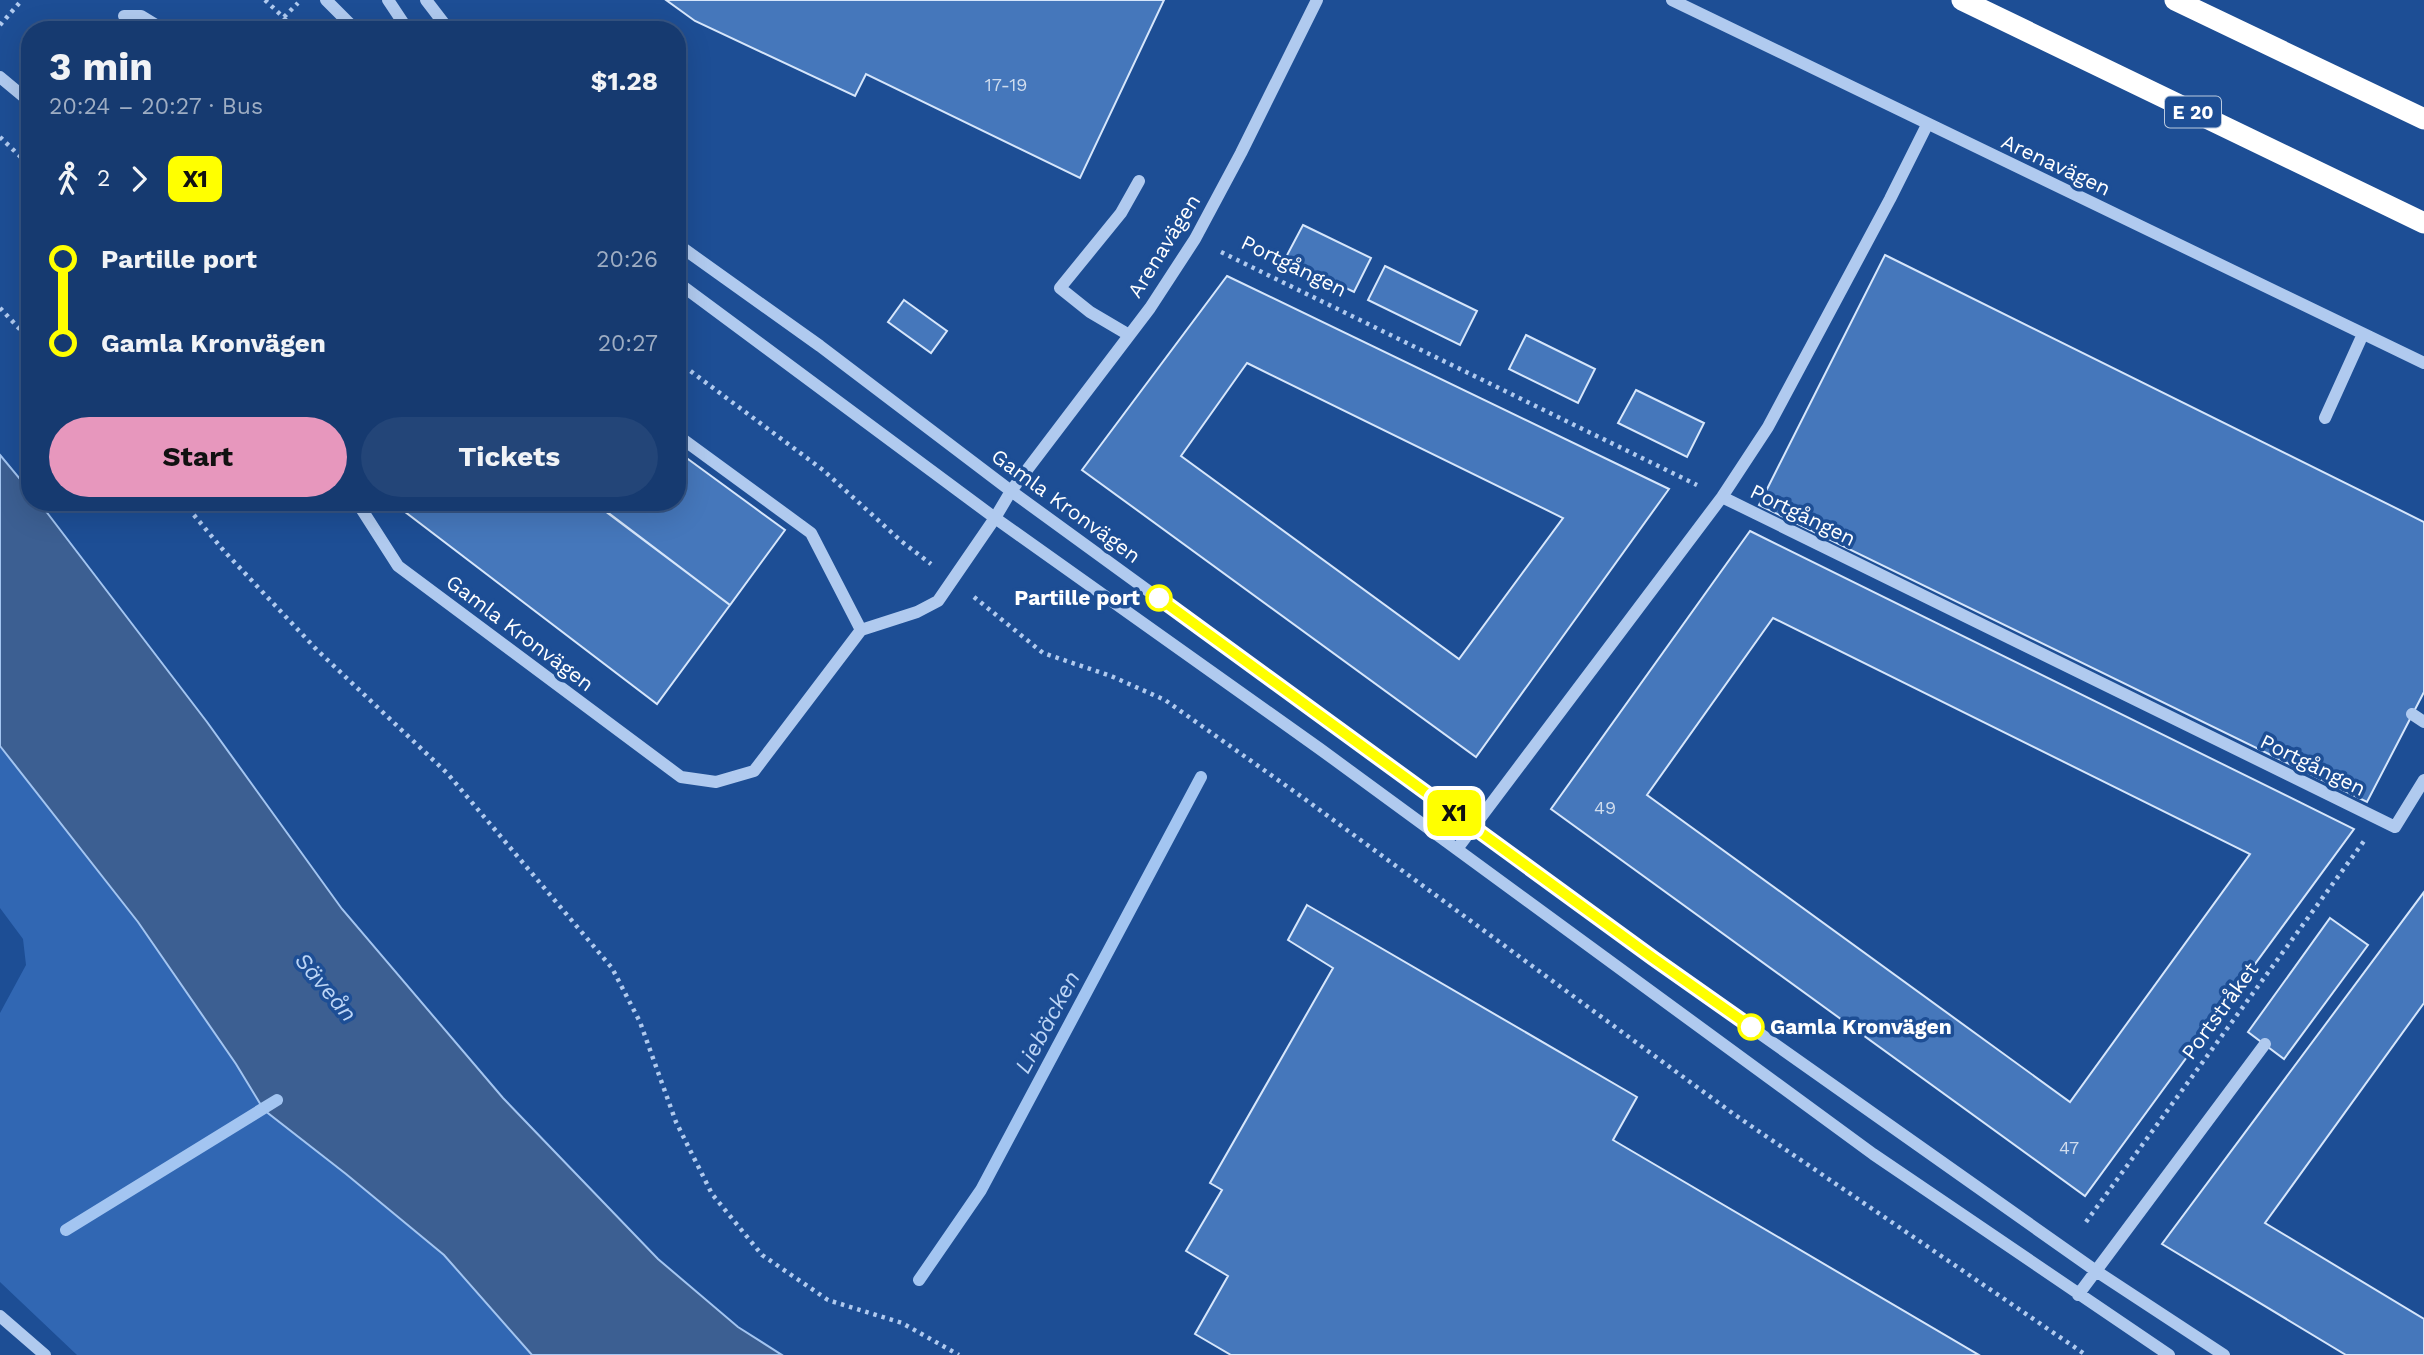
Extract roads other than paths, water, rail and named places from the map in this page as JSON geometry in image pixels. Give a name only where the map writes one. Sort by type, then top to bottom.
[{"type":"highway","name":"E 20","points":[[1962,0],[2424,223]]},
{"type":"highway","points":[[2175,0],[2424,119]]},
{"type":"street","points":[[326,0],[347,21]]},
{"type":"street","points":[[388,0],[402,21]]},
{"type":"street","points":[[426,0],[442,21]]},
{"type":"street","name":"Arenavägen","points":[[995,518],[1011,491],[1150,308],[1195,239],[1317,0]]},
{"type":"street","name":"Arenavägen","points":[[1672,0],[2424,363]]},
{"type":"street","points":[[124,16],[141,16],[149,21]]},
{"type":"street","points":[[0,77],[21,94]]},
{"type":"street","points":[[1457,849],[1722,497],[1768,427],[1927,125]]},
{"type":"street","points":[[1129,335],[1090,312],[1060,288],[1121,213],[1139,181]]},
{"type":"street","name":"Gamla Kronvägen","points":[[686,250],[820,346],[1011,491],[1653,958],[2096,1271],[2224,1355]]},
{"type":"street","points":[[686,289],[995,518],[1457,849],[1873,1154],[2169,1355]]},
{"type":"street","points":[[2325,418],[2363,334]]},
{"type":"street","points":[[686,442],[811,533],[860,630],[917,612],[937,601],[995,518]]},
{"type":"street","name":"Portgången","points":[[1722,497],[2395,827],[2424,780]]},
{"type":"street","name":"Gamla Kronvägen","points":[[362,511],[398,566],[681,777],[716,782],[754,771],[860,630]]},
{"type":"street","points":[[2412,715],[2424,722]]},
{"type":"street","points":[[2078,1295],[2265,1044]]},
{"type":"street","points":[[0,1316],[45,1355]]},
{"type":"water","name":"Säveån","points":[[0,455],[21,480],[21,511],[46,511],[207,722],[342,909],[503,1098],[658,1259],[738,1327],[782,1355],[532,1355],[444,1255],[264,1110],[236,1064],[138,922],[0,746]]},
{"type":"waterway","name":"Liebäcken","points":[[919,1280],[981,1190],[1201,777]]},
{"type":"waterway","points":[[66,1230],[277,1100]]},
{"type":"place","name":"Partille port","points":[[1159,598]]},
{"type":"place","name":"Gamla Kronvägen","points":[[1751,1027]]}]
